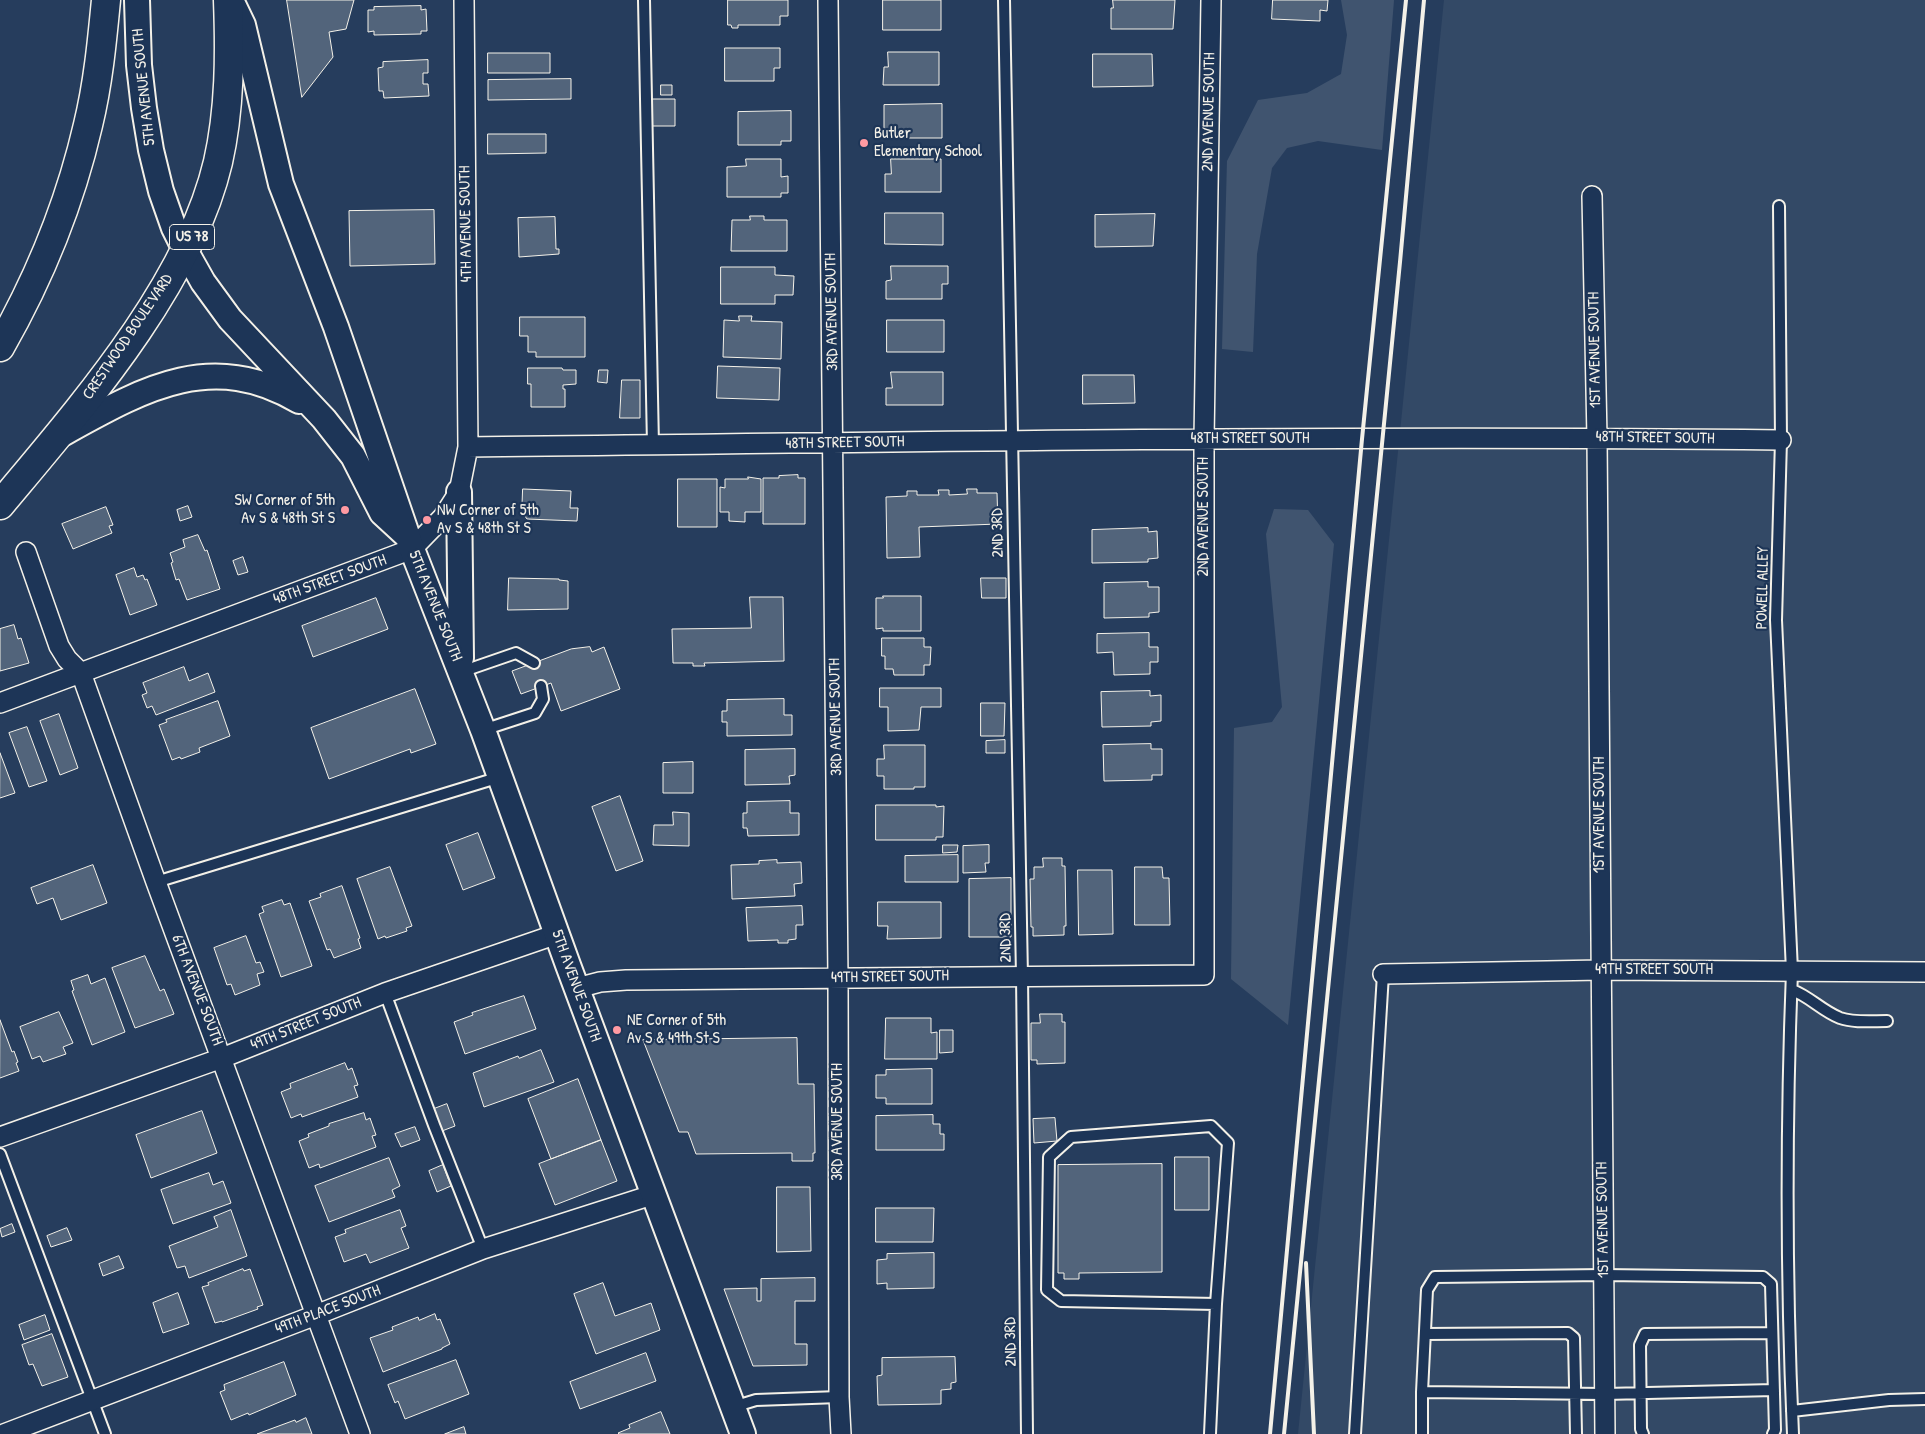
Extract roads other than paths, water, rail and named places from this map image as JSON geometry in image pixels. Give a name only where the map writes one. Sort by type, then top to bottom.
[{"type":"main road","points":[[0,347],[14,324],[50,246],[68,197],[88,123],[96,82],[106,0]]},
{"type":"main road","name":"CRESTWOOD BOULEVARD","points":[[0,505],[56,437],[135,333],[185,250],[206,202],[218,163],[226,120],[229,78],[230,0]]},
{"type":"street","name":"5TH AVENUE SOUTH","points":[[137,0],[139,65],[151,150],[161,192],[174,228],[185,250],[203,282],[230,319],[324,419],[353,456],[382,513],[410,543]]},
{"type":"street","name":"5TH AVENUE SOUTH","points":[[230,0],[243,25],[281,184],[336,327],[410,543],[483,730],[576,988],[743,1434]]},
{"type":"street","name":"4TH AVENUE SOUTH","points":[[464,0],[468,447]]},
{"type":"street","name":"3RD AVENUE SOUTH","points":[[828,0],[838,978],[839,1396],[841,1434]]},
{"type":"street","name":"2ND AVENUE SOUTH","points":[[1204,975],[1204,439],[1211,0]]},
{"type":"street","name":"1ST AVENUE SOUTH","points":[[1592,196],[1598,438],[1605,1434]]},
{"type":"street","points":[[56,437],[102,412],[149,390],[201,376],[234,377],[266,385],[296,399],[324,419]]},
{"type":"street","name":"48TH STREET SOUTH","points":[[0,702],[81,673],[410,543],[443,517],[459,492],[468,447],[1204,439],[1598,438],[1782,440]]},
{"type":"street","points":[[459,492],[461,672]]},
{"type":"street","name":"6TH AVENUE SOUTH","points":[[26,552],[58,646],[81,673],[156,882],[360,1434]]},
{"type":"street","name":"49TH STREET SOUTH","points":[[0,1137],[222,1058],[385,992],[557,934]]},
{"type":"street","name":"49TH STREET SOUTH","points":[[1383,974],[1601,970],[1925,972]]},
{"type":"street","name":"49TH STREET SOUTH","points":[[576,988],[600,982],[626,980],[1204,975]]},
{"type":"street","name":"49TH PLACE SOUTH","points":[[4,1434],[316,1316],[483,1249],[654,1194]]},
{"type":"lane","points":[[644,0],[653,445]]},
{"type":"lane","name":"2ND 3RD","points":[[1004,0],[1022,976],[1027,1434]]},
{"type":"lane","name":"POWELL ALLEY","points":[[1779,206],[1782,440],[1776,620],[1792,971],[1788,1196],[1794,1434]]},
{"type":"lane","points":[[461,672],[516,653],[534,663]]},
{"type":"lane","points":[[483,730],[535,713],[543,699],[541,686]]},
{"type":"lane","points":[[156,882],[500,777]]},
{"type":"lane","points":[[1355,1434],[1383,974]]},
{"type":"lane","points":[[1792,990],[1840,1018],[1853,1021],[1887,1021]]},
{"type":"lane","points":[[385,992],[434,1125],[483,1249]]},
{"type":"lane","points":[[1210,1434],[1216,1304],[1228,1143],[1211,1126],[1071,1137],[1050,1157],[1047,1290],[1061,1301],[1216,1304]]},
{"type":"lane","points":[[0,1154],[105,1434]]},
{"type":"lane","points":[[1422,1434],[1427,1290],[1435,1277],[1604,1275],[1763,1277],[1771,1284],[1775,1430],[1773,1434]]},
{"type":"lane","points":[[1424,1334],[1568,1332],[1574,1338],[1576,1434]]},
{"type":"lane","points":[[1643,1434],[1641,1429],[1640,1345],[1646,1334],[1772,1333]]},
{"type":"lane","points":[[1422,1392],[1605,1394],[1774,1390]]},
{"type":"lane","points":[[732,1408],[756,1400],[839,1396]]},
{"type":"lane","points":[[1792,1411],[1889,1400],[1925,1399]]},
{"type":"railway","points":[[1270,1434],[1362,439],[1406,0]]},
{"type":"railway","points":[[1284,1434],[1400,262],[1424,0]]},
{"type":"railway","points":[[1306,1263],[1314,1434]]},
{"type":"place","name":"Butler Elementary School","points":[[864,143]]},
{"type":"place","name":"SW Corner of 5th Av S & 48th St S","points":[[345,510]]},
{"type":"place","name":"NW Corner of 5th Av S & 48th St S","points":[[427,520]]},
{"type":"place","name":"NE Corner of 5th Av S & 49th St S","points":[[617,1030]]}]
